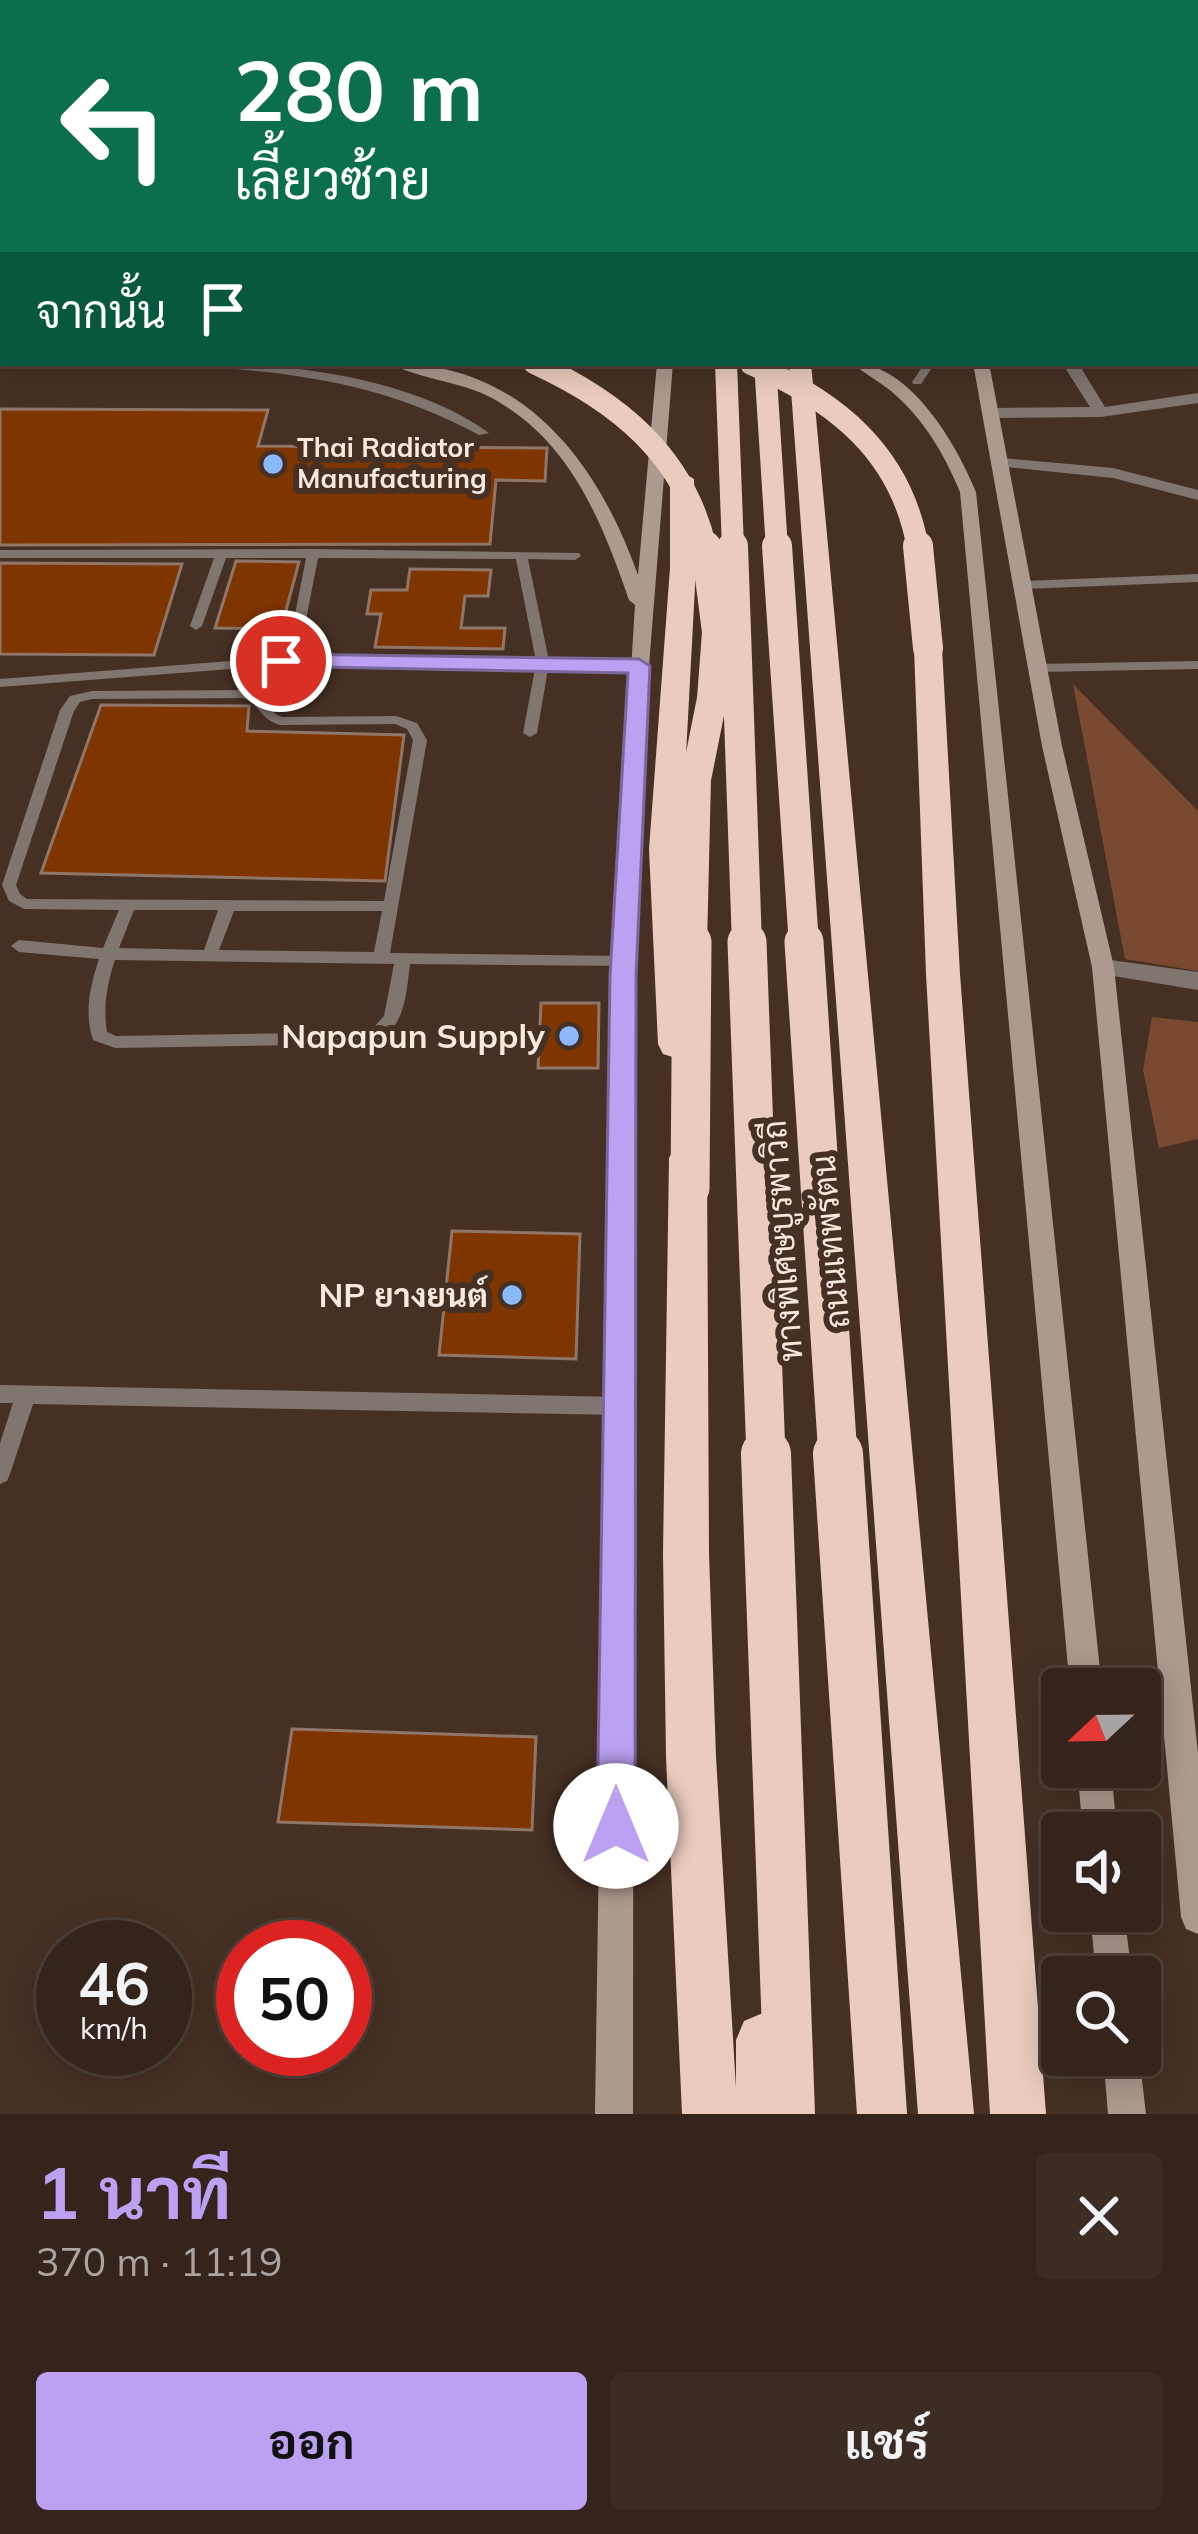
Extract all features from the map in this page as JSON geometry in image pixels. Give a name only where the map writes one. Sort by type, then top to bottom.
[{"type":"highway","points":[[541,366],[574,380],[626,413],[661,447],[682,479],[683,568],[665,849],[668,953],[690,1188],[686,1553],[691,1757],[710,2114]]},
{"type":"highway","points":[[727,366],[765,2114]]},
{"type":"highway","name":"ทางพิเศษบูรพาวิถี","points":[[727,366],[790,2114]]},
{"type":"highway","points":[[756,366],[789,379],[834,410],[874,448],[899,484],[920,557],[1018,2114]]},
{"type":"highway","name":"ทางพิเศษบูรพาวิถี","points":[[766,366],[882,2114]]},
{"type":"highway","name":"ถนนเทพรัตน","points":[[800,366],[946,2114]]},
{"type":"main road","points":[[407,366],[488,392],[548,428],[595,487],[613,524],[643,614]]},
{"type":"main road","points":[[614,2114],[624,962],[639,666],[665,366]]},
{"type":"main road","points":[[865,366],[922,410],[956,461],[968,492],[1084,1668]]},
{"type":"main road","points":[[982,366],[1038,668],[1102,967],[1198,1917]]},
{"type":"main road","points":[[1123,2076],[1127,2114]]},
{"type":"street","points":[[1072,366],[1101,412]]},
{"type":"street","points":[[992,413],[1101,412],[1198,398]]},
{"type":"street","points":[[1002,463],[1113,473],[1198,495]]},
{"type":"street","points":[[1102,967],[1198,981]]},
{"type":"lane","points":[[244,366],[370,383],[445,410],[484,433]]},
{"type":"lane","points":[[917,382],[928,366]]},
{"type":"lane","points":[[299,625],[313,553]]},
{"type":"lane","points":[[0,554],[574,556]]},
{"type":"lane","points":[[196,626],[221,554]]},
{"type":"lane","points":[[521,554],[543,662],[530,733]]},
{"type":"lane","points":[[1024,585],[1198,578]]},
{"type":"lane","points":[[0,683],[281,661],[639,666]]},
{"type":"lane","points":[[1038,668],[1198,665]]},
{"type":"lane","points":[[381,958],[391,907],[420,740],[412,726],[396,720],[280,721],[270,717],[255,697],[243,694],[75,699],[67,710],[9,884],[14,897],[24,904],[391,907]]},
{"type":"lane","points":[[128,905],[109,954],[94,1019],[99,1036],[115,1042],[371,1038],[390,1025],[403,959]]},
{"type":"lane","points":[[208,956],[228,905]]},
{"type":"lane","points":[[19,946],[109,954],[624,962]]},
{"type":"lane","points":[[0,1394],[620,1406]]},
{"type":"lane","points":[[0,1474],[26,1394]]},
{"type":"shaded area","points":[[1073,684],[1198,811],[1198,971],[1125,959]]},
{"type":"shaded area","points":[[1152,1017],[1198,1022],[1198,1139],[1159,1148],[1143,1070]]},
{"type":"building","name":"Thai Radiator Manufacturing","points":[[0,409],[268,410],[258,446],[547,448],[545,481],[496,480],[490,544],[0,545]]},
{"type":"building","points":[[236,561],[299,562],[281,629],[215,628]]},
{"type":"building","points":[[0,563],[182,564],[154,655],[0,654]]},
{"type":"building","points":[[410,569],[491,570],[488,596],[465,596],[461,628],[505,628],[503,649],[375,647],[381,614],[367,614],[371,590],[407,590]]},
{"type":"building","points":[[101,705],[249,706],[247,731],[404,735],[385,881],[41,873]]},
{"type":"building","name":"Napapun Supply","points":[[541,1003],[599,1003],[598,1068],[538,1068]]},
{"type":"building","name":"NP ยางยนต์","points":[[452,1231],[580,1234],[576,1359],[439,1355]]},
{"type":"building","points":[[292,1729],[536,1737],[532,1830],[278,1822]]},
{"type":"place","name":"Thai Radiator Manufacturing","points":[[273,464]]},
{"type":"place","name":"Napapun Supply","points":[[569,1036]]},
{"type":"place","name":"NP ยางยนต์","points":[[512,1295]]},
{"type":"route","points":[[281,661],[639,666],[623,976],[616,1826]]}]
